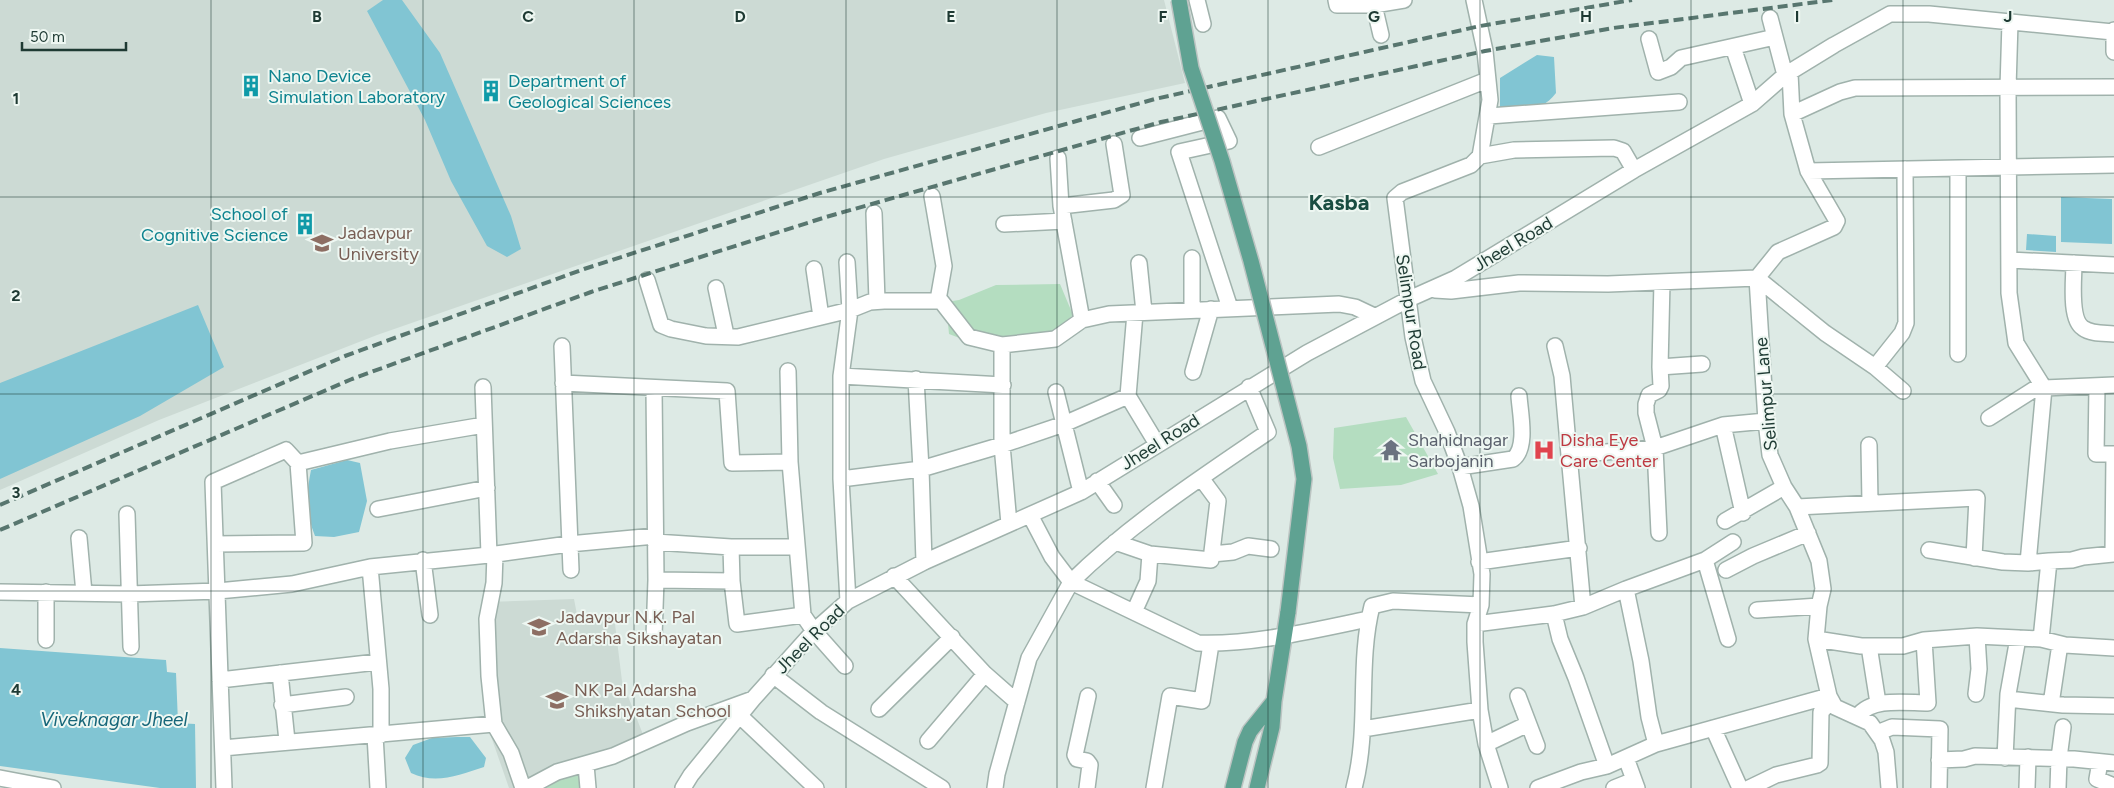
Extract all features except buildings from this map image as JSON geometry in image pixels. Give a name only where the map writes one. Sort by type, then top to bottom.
[{"type":"main road","points":[[1179,0],[1191,68],[1222,161],[1251,261],[1299,446],[1304,479],[1272,727],[1257,788]]},
{"type":"main road","points":[[1234,788],[1245,742],[1250,731],[1274,701]]},
{"type":"street","points":[[1197,0],[1203,24]]},
{"type":"street","points":[[1336,0],[1337,5],[1374,5],[1404,0]]},
{"type":"street","points":[[1474,0],[1485,51],[1490,100],[1480,156],[1514,150],[1614,148],[1624,151],[1634,170]]},
{"type":"street","points":[[1374,5],[1381,35]]},
{"type":"street","name":"Jheel Road","points":[[683,788],[691,775],[773,675],[814,631],[848,601],[894,576],[1081,492],[1249,387],[1374,316],[1456,278],[1634,170],[1752,104],[1788,74],[1834,44],[1890,14],[1929,14],[2114,31]]},
{"type":"street","points":[[1757,278],[1778,252],[1836,225],[1837,221],[1808,171],[1792,114],[1788,74],[1770,18]]},
{"type":"street","points":[[2010,22],[2008,88],[2010,168],[2009,293],[2016,343],[2043,386],[2028,563]]},
{"type":"street","points":[[2114,31],[2114,52]]},
{"type":"street","points":[[1649,39],[1658,72],[1671,67],[1681,58],[1775,37]]},
{"type":"street","points":[[1733,47],[1752,104]]},
{"type":"street","points":[[1319,147],[1487,80]]},
{"type":"street","points":[[1792,114],[1849,89],[2114,87]]},
{"type":"street","points":[[1488,116],[1679,102]]},
{"type":"street","points":[[1140,138],[1218,118],[1229,141],[1180,152],[1230,308]]},
{"type":"street","points":[[1004,224],[1063,214],[1114,200],[1122,195],[1114,144]]},
{"type":"street","name":"Selimpur Road","points":[[1480,156],[1471,165],[1396,195],[1399,239],[1413,336],[1423,381],[1447,432],[1460,467],[1471,506],[1482,574],[1481,605],[1475,624],[1480,710],[1486,744],[1500,788]]},
{"type":"street","points":[[1058,158],[1063,214],[1082,320]]},
{"type":"street","points":[[1808,171],[2114,165]]},
{"type":"street","points":[[1958,168],[1958,354]]},
{"type":"street","points":[[1875,367],[1902,333],[1906,323],[1905,169]]},
{"type":"street","points":[[932,196],[944,266],[938,300]]},
{"type":"street","points":[[874,212],[878,302]]},
{"type":"street","points":[[1192,258],[1192,310]]},
{"type":"street","points":[[2009,260],[2114,265]]},
{"type":"street","points":[[847,262],[850,310],[841,376],[841,479],[848,601]]},
{"type":"street","points":[[1139,263],[1139,312],[1128,396],[1157,444]]},
{"type":"street","points":[[2074,263],[2074,318],[2082,328],[2089,331],[2114,334]]},
{"type":"street","points":[[814,269],[821,317]]},
{"type":"street","points":[[1431,290],[1451,291],[1519,283],[1608,284],[1757,278],[1825,333],[1875,367],[1903,391]]},
{"type":"street","name":"Selimpur Lane","points":[[1757,278],[1770,455],[1784,487],[1797,507],[1819,561],[1823,589],[1819,606],[1816,639],[1830,698]]},
{"type":"street","points":[[647,280],[661,324],[706,336],[738,336],[878,302],[938,300],[944,303],[969,337],[1002,345],[1056,339],[1082,320],[1108,314],[1339,304],[1355,307],[1374,316]]},
{"type":"street","points":[[1659,533],[1655,448],[1646,404],[1649,395],[1659,390],[1661,386],[1662,282]]},
{"type":"street","points":[[716,288],[726,336]]},
{"type":"street","points":[[1193,372],[1211,309]]},
{"type":"street","points":[[1002,345],[1002,446],[1009,524]]},
{"type":"street","points":[[562,346],[569,544],[572,570]]},
{"type":"street","points":[[1555,346],[1562,376],[1583,607]]},
{"type":"street","points":[[1660,367],[1702,364]]},
{"type":"street","points":[[788,371],[790,462],[803,615],[814,631],[845,666]]},
{"type":"street","points":[[841,376],[1003,385]]},
{"type":"street","points":[[916,379],[924,562]]},
{"type":"street","points":[[563,383],[654,389],[727,391],[732,463],[790,462]]},
{"type":"street","points":[[1989,418],[2043,386],[2114,385]]},
{"type":"street","points":[[483,386],[487,488],[494,583],[487,619],[489,676],[494,724],[511,753],[523,788]]},
{"type":"street","points":[[1929,550],[2003,562],[2028,563],[2072,560],[2114,554],[2114,454],[2096,454],[2097,386]]},
{"type":"street","points":[[995,788],[997,774],[1029,658],[1071,582],[1115,542],[1151,513],[1268,432],[1249,387]]},
{"type":"street","points":[[654,389],[656,580],[654,636]]},
{"type":"street","points":[[1056,392],[1081,492]]},
{"type":"street","points":[[841,479],[921,469],[1002,446],[1064,424],[1128,396]]},
{"type":"street","points":[[1460,467],[1513,459],[1519,454],[1522,445],[1519,396]]},
{"type":"street","points":[[1569,455],[1655,448],[1723,425],[1766,421]]},
{"type":"street","points":[[298,463],[390,441],[484,425]]},
{"type":"street","points":[[1723,425],[1743,513]]},
{"type":"street","points":[[1869,445],[1870,503]]},
{"type":"street","points":[[216,544],[304,543],[298,463],[286,450],[213,482],[224,788]]},
{"type":"street","points":[[1115,542],[1150,554],[1211,560],[1218,500],[1201,478]]},
{"type":"street","points":[[1097,481],[1114,505]]},
{"type":"street","points":[[1726,521],[1743,513],[1784,487]]},
{"type":"street","points":[[378,509],[487,488]]},
{"type":"street","points":[[1797,507],[1977,498],[1974,558]]},
{"type":"street","points":[[127,514],[131,647]]},
{"type":"street","points":[[1030,515],[1052,557],[1071,582],[1198,643],[1210,644],[1284,635],[1368,619]]},
{"type":"street","points":[[1726,570],[1752,556],[1808,533]]},
{"type":"street","points":[[79,538],[84,593]]},
{"type":"street","points":[[0,592],[129,594],[218,592],[292,584],[370,567],[423,560],[492,555],[512,550],[569,544],[655,539],[731,547],[796,547]]},
{"type":"street","points":[[1475,624],[1554,614],[1583,607],[1626,588],[1705,560],[1733,542]]},
{"type":"street","points":[[1212,554],[1233,552],[1248,546],[1271,549]]},
{"type":"street","points":[[731,547],[732,581],[737,624],[803,615]]},
{"type":"street","points":[[1479,562],[1579,548]]},
{"type":"street","points":[[1134,612],[1148,581],[1150,554]]},
{"type":"street","points":[[423,560],[430,615]]},
{"type":"street","points":[[1705,560],[1728,639]]},
{"type":"street","points":[[2041,639],[2049,561]]},
{"type":"street","points":[[370,567],[380,689],[378,788]]},
{"type":"street","points":[[894,576],[985,674],[1017,702]]},
{"type":"street","points":[[656,580],[732,581]]},
{"type":"street","points":[[1626,588],[1641,661],[1649,716],[1656,744]]},
{"type":"street","points":[[46,592],[46,640]]},
{"type":"street","points":[[1354,788],[1358,772],[1363,729],[1368,619],[1372,606],[1384,602],[1481,605]]},
{"type":"street","points":[[1756,610],[1819,606]]},
{"type":"street","points":[[1554,614],[1560,639],[1607,766]]},
{"type":"street","points":[[1816,639],[1870,646],[1903,646],[1924,640],[1977,636],[2041,639],[2060,644],[2114,648]]},
{"type":"street","points":[[1976,694],[1978,669],[1977,636]]},
{"type":"street","points":[[879,709],[952,637]]},
{"type":"street","points":[[2006,758],[2008,699],[2018,638]]},
{"type":"street","points":[[1858,716],[1863,710],[1878,703],[1928,703],[1924,640]]},
{"type":"street","points":[[1154,788],[1170,696],[1202,700],[1210,644]]},
{"type":"street","points":[[2051,704],[2060,644]]},
{"type":"street","points":[[1870,646],[1878,703]]},
{"type":"street","points":[[220,680],[377,662]]},
{"type":"street","points":[[280,673],[287,741]]},
{"type":"street","points":[[928,741],[985,674]]},
{"type":"street","points":[[773,675],[821,712],[942,788]]},
{"type":"street","points":[[282,705],[346,696]]},
{"type":"street","points":[[1087,788],[1090,765],[1087,761],[1076,759],[1075,755],[1088,696]]},
{"type":"street","points":[[1518,696],[1537,746]]},
{"type":"street","points":[[1538,788],[1581,772],[1607,766],[1656,744],[1830,698]]},
{"type":"street","points":[[1830,698],[1836,706],[1870,723],[1877,733],[1886,752],[1889,788]]},
{"type":"street","points":[[1749,788],[1776,775],[1820,763],[1821,712],[1830,698]]},
{"type":"street","points":[[528,788],[557,772],[613,756],[687,723],[753,699]]},
{"type":"street","points":[[2008,699],[2051,704],[2114,706]]},
{"type":"street","points":[[1363,729],[1480,710]]},
{"type":"street","points":[[740,716],[816,788]]},
{"type":"street","points":[[223,748],[494,724]]},
{"type":"street","points":[[1486,744],[1528,724]]},
{"type":"street","points":[[1877,733],[1892,727],[1940,729],[1939,788]]},
{"type":"street","points":[[2058,788],[2063,727]]},
{"type":"street","points":[[1713,728],[1740,788]]},
{"type":"street","points":[[1939,760],[1964,759],[1975,756],[2059,758],[2107,763],[2097,779],[2112,787]]},
{"type":"street","points":[[2027,788],[2028,757]]},
{"type":"street","points":[[1614,788],[1635,784],[1626,758]]},
{"type":"street","points":[[586,765],[588,788]]},
{"type":"street","points":[[0,778],[54,788]]},
{"type":"shaded area","name":"Jadavpur University","points":[[0,0],[1164,0],[1185,83],[1046,113],[884,159],[377,335],[159,420],[0,490]]},
{"type":"shaded area","name":"NK Pal Adarsha Shikshyatan School","points":[[574,599],[578,620],[614,616],[622,681],[644,737],[522,788],[509,788],[485,719],[482,619],[487,602]]},
{"type":"green space","points":[[1060,284],[1073,315],[1053,335],[975,344],[949,334],[946,302],[959,300],[996,285]]},
{"type":"green space","points":[[1406,417],[1438,474],[1401,485],[1340,489],[1333,458],[1334,428]]},
{"type":"green space","points":[[583,769],[585,788],[534,788]]},
{"type":"water","points":[[383,0],[402,0],[440,53],[511,216],[521,249],[507,257],[487,246],[451,181],[425,120],[367,11]]},
{"type":"water","points":[[1537,55],[1554,57],[1556,93],[1538,107],[1524,110],[1500,111],[1500,78]]},
{"type":"water","points":[[2061,197],[2112,199],[2112,244],[2061,242]]},
{"type":"water","points":[[2027,234],[2056,236],[2056,252],[2026,250]]},
{"type":"water","points":[[198,305],[224,367],[140,416],[0,479],[0,383]]},
{"type":"water","points":[[347,460],[360,463],[367,501],[359,532],[334,537],[315,536],[309,519],[307,503],[311,470]]},
{"type":"water","name":"Viveknagar Jheel","points":[[0,648],[166,660],[167,672],[176,673],[178,723],[195,724],[196,788],[160,788],[0,766]]},
{"type":"water","points":[[470,737],[486,758],[484,767],[448,778],[420,777],[411,773],[405,758],[413,745],[432,738]]},
{"type":"railway","points":[[0,505],[345,356],[584,269],[820,193],[1155,99],[1480,26],[1632,0]]},
{"type":"railway","points":[[0,530],[352,379],[591,292],[826,217],[1161,122],[1485,51],[1613,28],[1833,0]]},
{"type":"place","name":"Nano Device Simulation Laboratory","points":[[251,86]]},
{"type":"place","name":"Department of Geological Sciences","points":[[491,91]]},
{"type":"place","name":"School of Cognitive Science","points":[[305,224]]},
{"type":"place","name":"Jadavpur University","points":[[322,243]]},
{"type":"place","name":"Shahidnagar Sarbojanin","points":[[1391,450]]},
{"type":"place","name":"Disha Eye Care Center","points":[[1544,450]]},
{"type":"place","name":"Jadavpur N.K. Pal Adarsha Sikshayatan","points":[[539,627]]},
{"type":"place","name":"NK Pal Adarsha Shikshyatan School","points":[[557,700]]},
{"type":"district","name":"Kasba","points":[[1339,202]]}]
